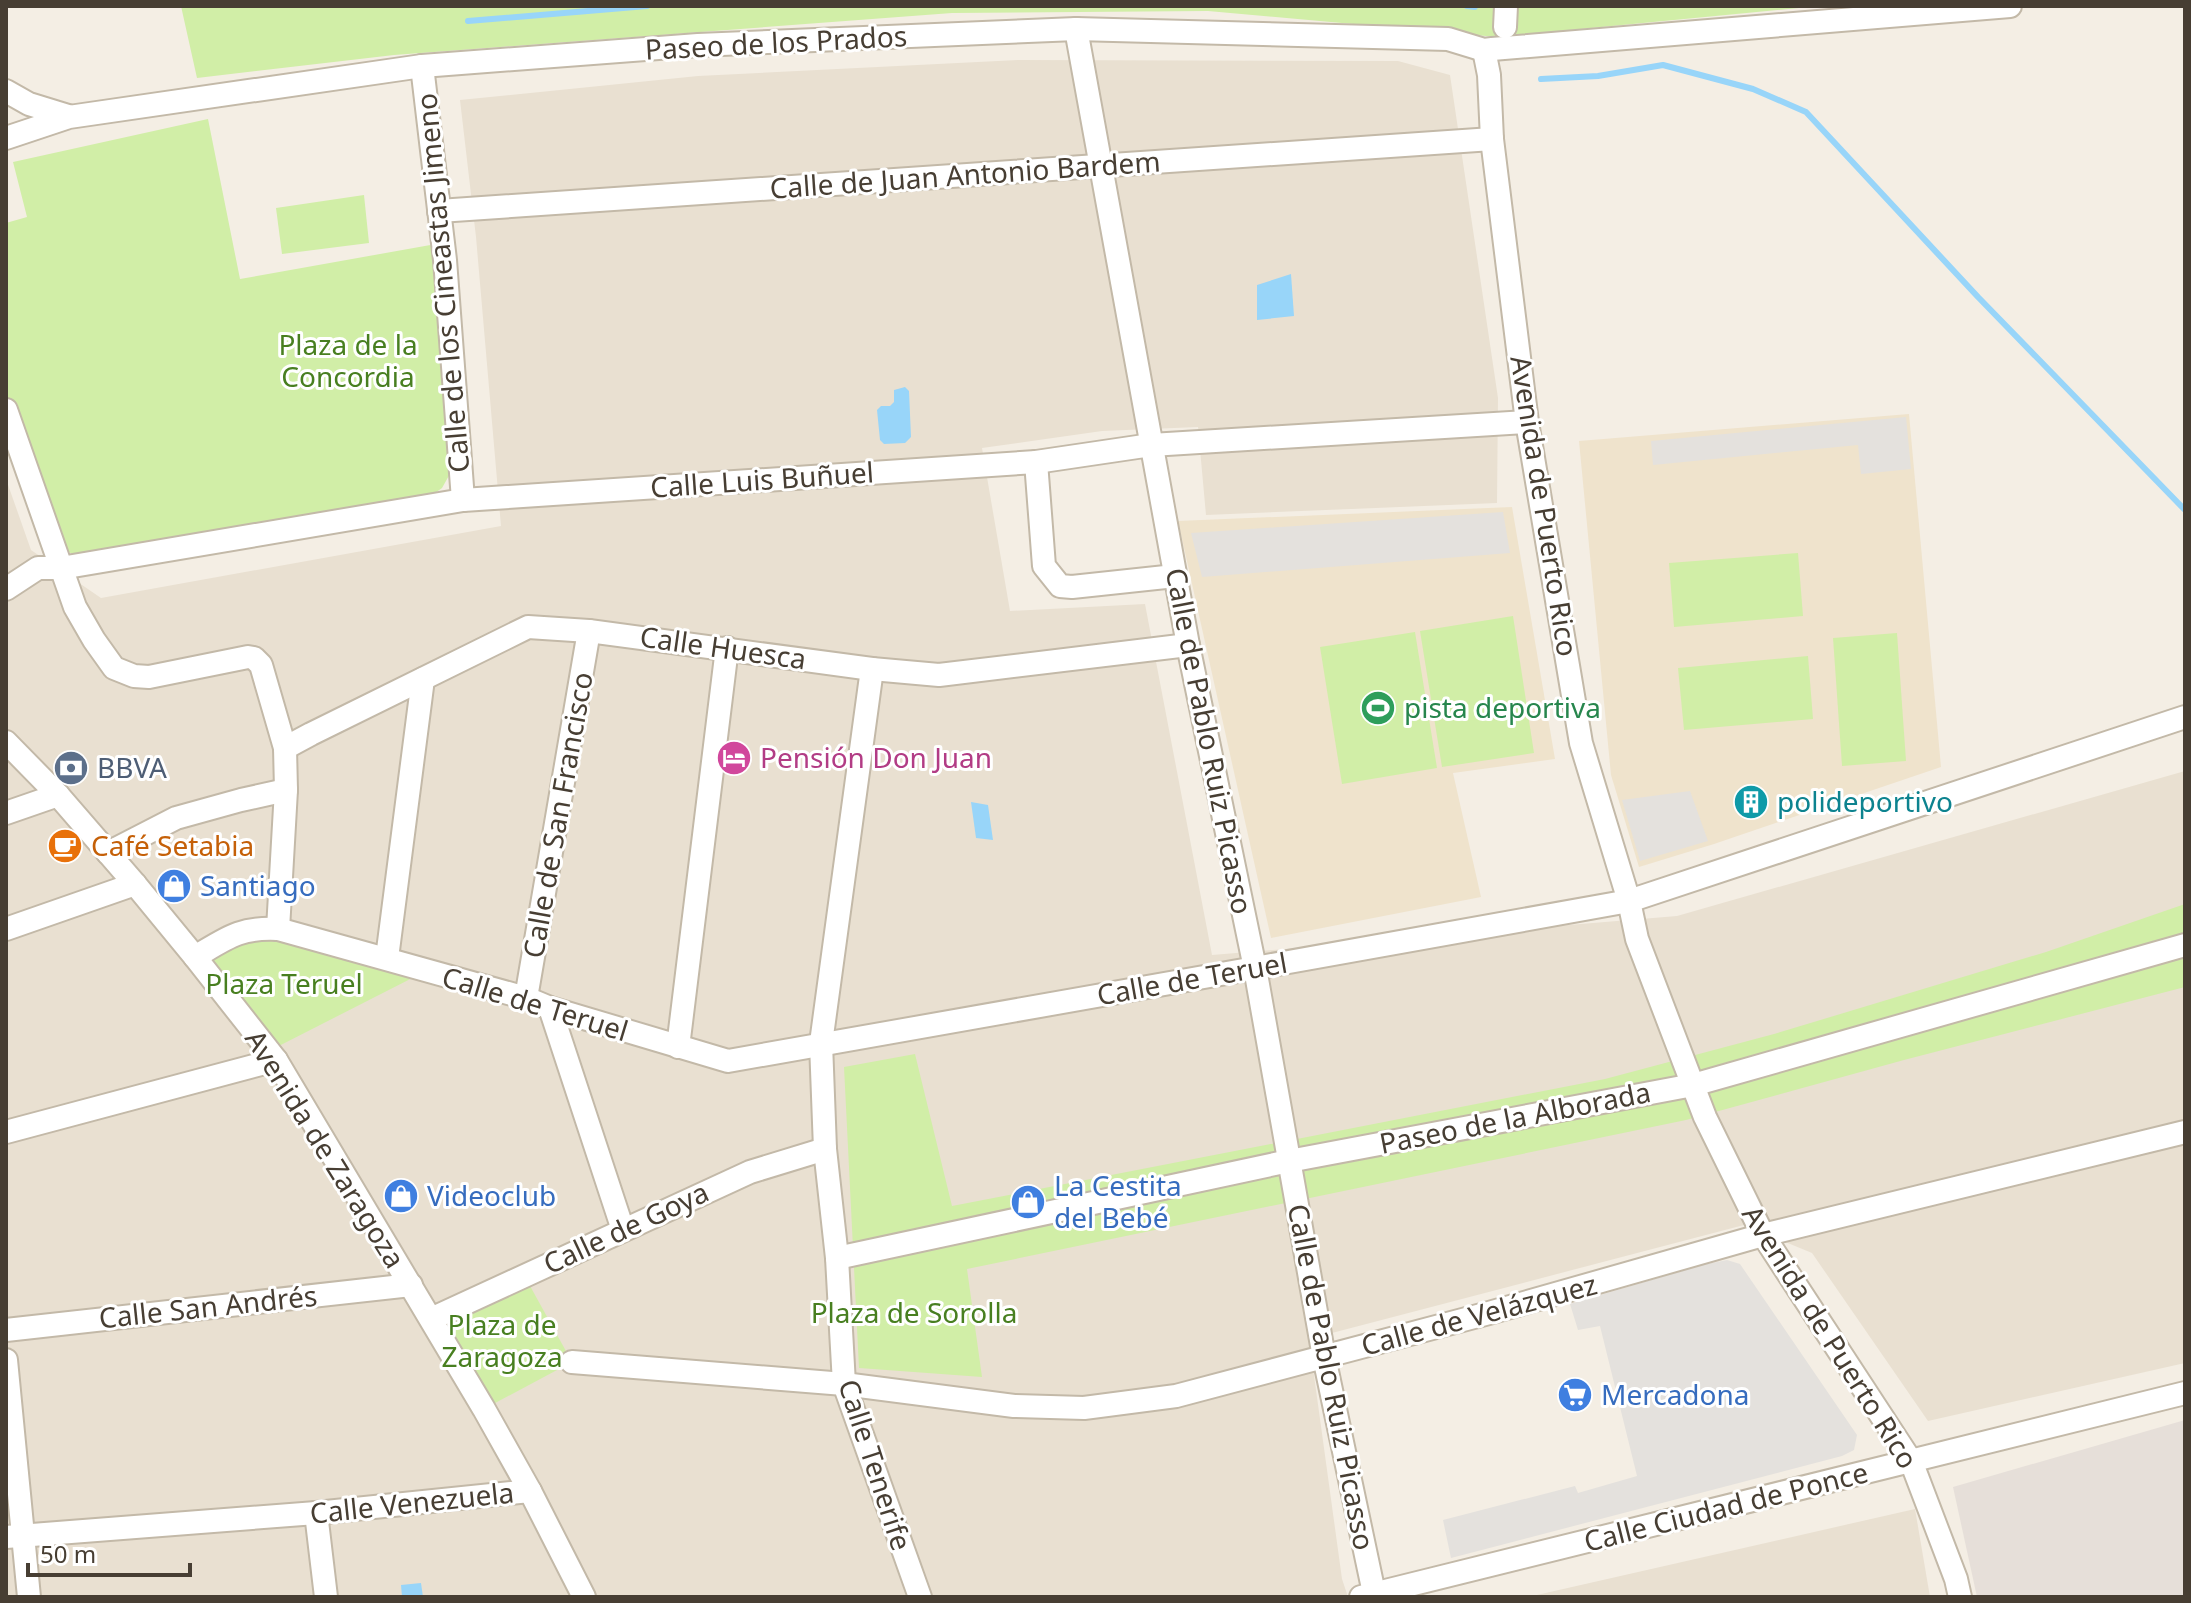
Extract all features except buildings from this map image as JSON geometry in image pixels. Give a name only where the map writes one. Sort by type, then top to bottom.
[{"type":"street","points":[[1484,50],[2010,6]]},
{"type":"street","name":"Paseo de los Prados","points":[[6,138],[69,117],[422,66],[698,45],[1076,29],[1448,39],[1484,50]]},
{"type":"street","name":"Calle de Pablo Ruiz Picasso","points":[[1076,29],[1188,645],[1255,968],[1367,1595]]},
{"type":"street","name":"Avenida de Puerto Rico","points":[[1484,50],[1527,422],[1581,743],[1629,901],[1637,939],[1705,1117],[1763,1235],[1911,1461],[1960,1597]]},
{"type":"street","name":"Calle de los Cineastas Jimeno","points":[[422,66],[445,260],[463,500]]},
{"type":"street","name":"Paseo de los Prados","points":[[6,91],[29,104],[69,117]]},
{"type":"street","name":"Calle de Juan Antonio Bardem","points":[[439,211],[1492,139]]},
{"type":"street","points":[[6,410],[83,624],[108,660],[124,673],[149,677],[248,657],[257,659],[262,668],[285,748],[286,790],[278,929]]},
{"type":"street","name":"Calle Luis Buñuel","points":[[6,589],[38,568],[61,568],[463,500],[1036,462],[1151,445],[1527,422]]},
{"type":"street","points":[[1036,462],[1044,566],[1060,586],[1175,576]]},
{"type":"street","name":"Calle Huesca","points":[[285,748],[528,627],[589,631],[872,669],[939,675],[1188,645]]},
{"type":"street","name":"Calle de San Francisco","points":[[526,998],[589,631]]},
{"type":"street","points":[[678,1047],[727,648]]},
{"type":"street","name":"Calle Tenerife","points":[[872,669],[821,1043],[825,1149],[837,1258],[844,1384],[920,1597]]},
{"type":"street","points":[[387,958],[423,679]]},
{"type":"street","name":"Calle de Teruel","points":[[195,957],[227,937],[255,928],[278,929],[526,998],[550,1008],[728,1061],[1629,901],[2185,717]]},
{"type":"street","name":"Avenida de Zaragoza","points":[[6,742],[58,795],[135,884],[276,1060],[530,1491],[584,1597]]},
{"type":"street","points":[[108,853],[176,818],[286,790]]},
{"type":"street","points":[[6,813],[58,795]]},
{"type":"street","points":[[6,929],[135,884]]},
{"type":"street","name":"Paseo de la Alborada","points":[[837,1258],[1289,1161],[1693,1085],[2185,945]]},
{"type":"street","points":[[550,1008],[623,1230]]},
{"type":"street","points":[[6,1132],[276,1060]]},
{"type":"street","name":"Calle de Velázquez","points":[[572,1362],[844,1384],[1014,1406],[1084,1408],[1176,1396],[1763,1235],[2185,1132]]},
{"type":"street","name":"Calle de Goya","points":[[431,1319],[750,1172],[825,1149]]},
{"type":"street","name":"Calle San Andrés","points":[[6,1330],[411,1285]]},
{"type":"street","points":[[6,1360],[14,1536],[29,1597]]},
{"type":"street","name":"Calle Ciudad de Ponce","points":[[1367,1595],[2185,1393]]},
{"type":"street","name":"Calle Venezuela","points":[[14,1536],[316,1513],[530,1491]]},
{"type":"street","points":[[316,1513],[326,1597]]},
{"type":"shaded area","points":[[1018,60],[1398,61],[1450,75],[1498,398],[1497,503],[1206,515],[1198,427],[1102,431],[982,448],[1010,611],[1145,604],[1212,955],[1677,916],[2185,771],[2185,1363],[1928,1421],[1812,1253],[1744,1225],[1309,1339],[1342,1579],[1348,1597],[6,1597],[6,479],[31,550],[101,598],[501,526],[476,237],[460,100],[698,76]]},
{"type":"shaded area","points":[[1909,414],[1941,767],[1639,867],[1611,775],[1579,441]]},
{"type":"shaded area","points":[[1906,417],[1911,469],[1861,474],[1858,445],[1653,465],[1651,441]]},
{"type":"shaded area","points":[[1512,507],[1555,759],[1453,773],[1481,897],[1271,938],[1178,521]]},
{"type":"shaded area","points":[[1503,512],[1510,553],[1202,577],[1191,533]]},
{"type":"shaded area","points":[[1690,791],[1708,841],[1640,861],[1622,800]]},
{"type":"shaded area","points":[[1727,1260],[1740,1264],[1857,1435],[1854,1450],[1842,1456],[1451,1558],[1443,1520],[1575,1486],[1578,1493],[1637,1476],[1600,1326],[1578,1330],[1570,1304]]},
{"type":"shaded area","points":[[2185,1420],[2185,1597],[1977,1597],[1953,1487]]},
{"type":"shaded area","points":[[1915,1509],[1930,1597],[1528,1597]]},
{"type":"green space","points":[[181,6],[1820,6],[1497,37],[1208,11],[952,13],[394,55],[197,78]]},
{"type":"green space","name":"Plaza de la Concordia","points":[[208,119],[240,279],[436,244],[451,472],[442,488],[431,496],[76,556],[67,551],[14,403],[6,396],[6,223],[27,217],[13,162]]},
{"type":"green space","points":[[364,195],[369,243],[282,254],[276,208]]},
{"type":"green space","points":[[1798,553],[1803,616],[1674,627],[1669,563]]},
{"type":"green space","name":"pista deportiva","points":[[1513,616],[1534,753],[1442,767],[1420,631]]},
{"type":"green space","name":"pista deportiva","points":[[1415,632],[1437,768],[1342,784],[1320,647]]},
{"type":"green space","points":[[1897,633],[1906,761],[1842,766],[1833,638]]},
{"type":"green space","name":"pista deportiva","points":[[1808,656],[1813,719],[1684,730],[1678,668]]},
{"type":"green space","name":"Plaza de Sorolla","points":[[2185,904],[2185,987],[1686,1120],[967,1269],[982,1377],[859,1368],[844,1067],[915,1054],[952,1206],[1605,1079],[1774,1034],[2046,952]]},
{"type":"green space","name":"Plaza Teruel","points":[[255,928],[426,971],[269,1051],[195,957]]},
{"type":"green space","name":"Plaza de Zaragoza","points":[[524,1275],[572,1362],[484,1409],[431,1319]]},
{"type":"water","points":[[1291,274],[1294,316],[1257,320],[1257,285]]},
{"type":"water","points":[[905,387],[909,391],[911,437],[905,443],[884,444],[880,440],[877,410],[881,406],[890,406],[894,402],[894,390]]},
{"type":"water","points":[[971,802],[988,805],[993,840],[976,838]]},
{"type":"water","points":[[421,1583],[423,1597],[402,1597],[401,1585]]},
{"type":"waterway","points":[[468,21],[647,6]]},
{"type":"waterway","points":[[1467,6],[1475,7]]},
{"type":"waterway","points":[[1541,79],[1598,76],[1663,65],[1753,89],[1806,112],[1978,297],[2185,510]]},
{"type":"place","name":"pista deportiva","points":[[1378,708]]},
{"type":"place","name":"Pensión Don Juan","points":[[734,758]]},
{"type":"place","name":"BBVA","points":[[71,768]]},
{"type":"place","name":"polideportivo","points":[[1751,802]]},
{"type":"place","name":"Café Setabia","points":[[65,846]]},
{"type":"place","name":"Santiago","points":[[174,886]]},
{"type":"place","name":"Videoclub","points":[[401,1196]]},
{"type":"place","name":"La Cestita del Bebé","points":[[1028,1202]]},
{"type":"place","name":"Mercadona","points":[[1575,1395]]}]
